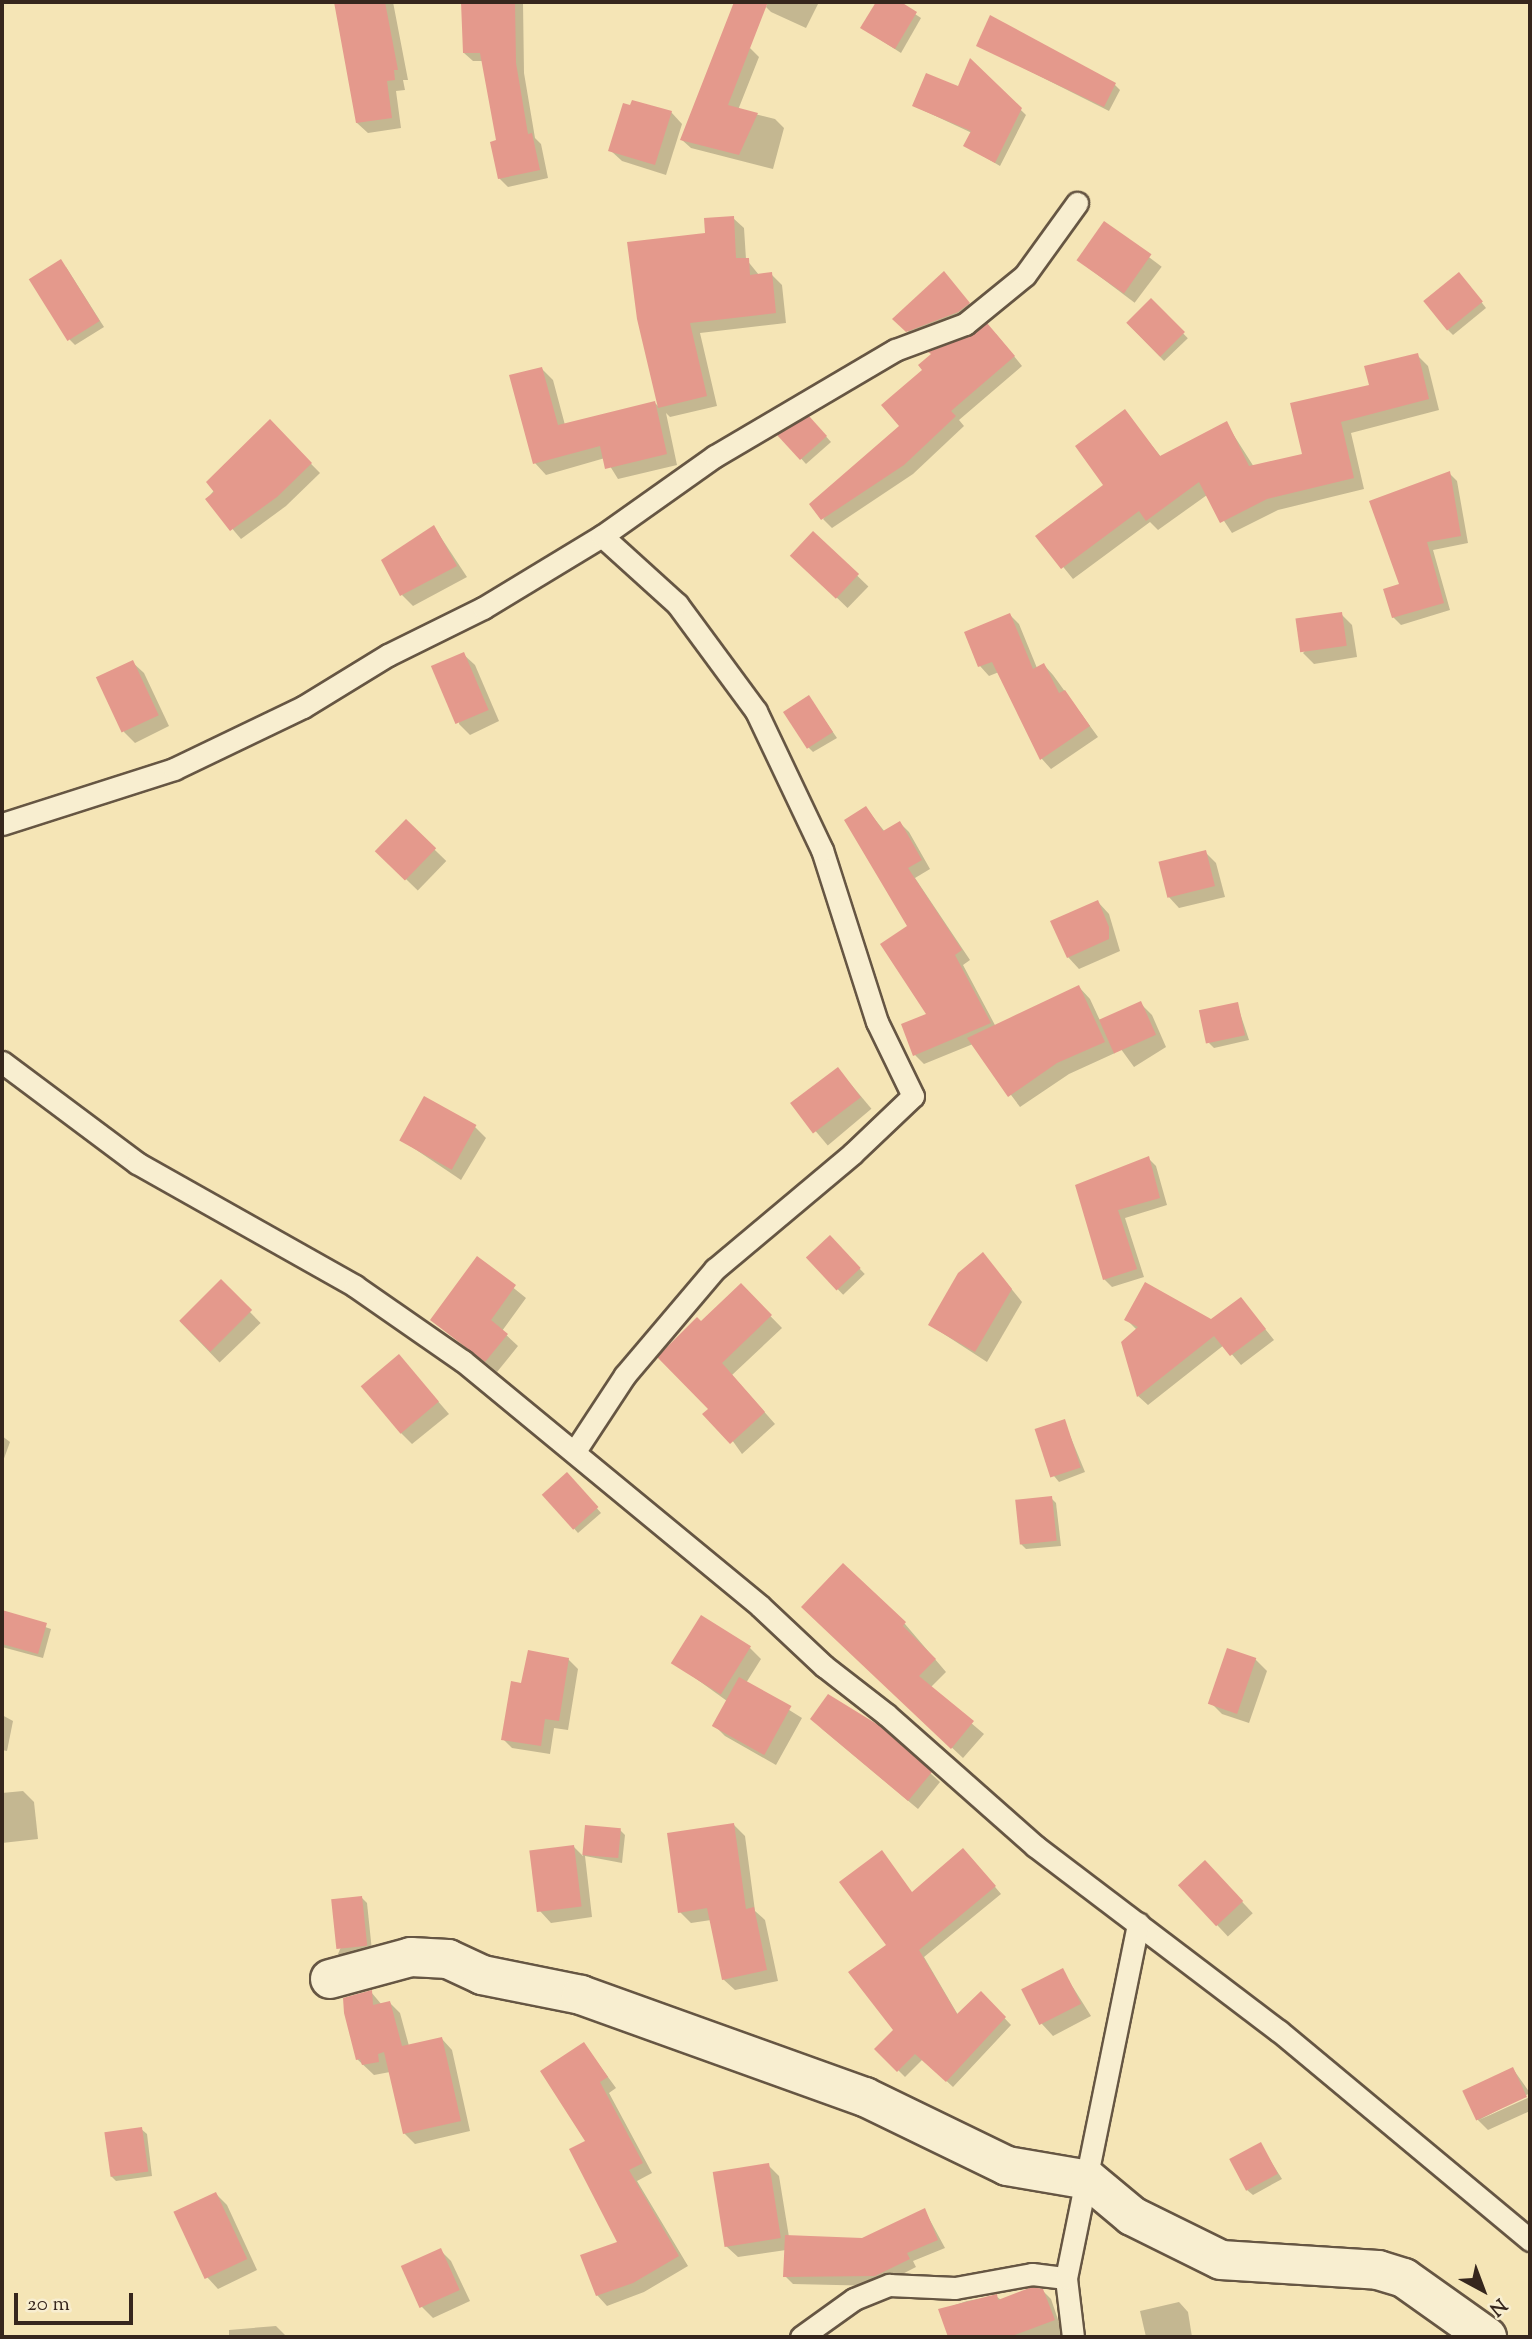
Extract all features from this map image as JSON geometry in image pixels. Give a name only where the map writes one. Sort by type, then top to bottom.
[{"type":"street","points":[[330,1979],[411,1957],[448,1959],[482,1975],[581,1996],[854,2093],[922,2121],[1007,2166],[1089,2180],[1132,2216],[1221,2259],[1391,2274],[1404,2278],[1487,2337]]},
{"type":"lane","points":[[2,824],[174,769],[291,713],[602,536],[715,456],[883,357],[965,324],[1025,275],[1077,203]]},
{"type":"lane","points":[[575,1451],[625,1375],[715,1269],[852,1154],[913,1096],[877,1022],[822,850],[755,711],[677,604],[602,536]]},
{"type":"lane","points":[[2,1062],[137,1163],[366,1293],[463,1360],[575,1451],[1035,1846],[1279,2031],[1530,2239]]},
{"type":"lane","points":[[1073,2337],[1066,2278],[1089,2180],[1111,2043],[1138,1923]]},
{"type":"lane","points":[[800,2337],[854,2300],[889,2285],[955,2288],[1032,2274],[1066,2278]]},
{"type":"building","points":[[334,2],[385,2],[398,70],[394,70],[395,80],[387,81],[392,118],[356,123]]},
{"type":"building","points":[[461,2],[515,2],[516,63],[528,134],[532,133],[540,170],[498,179],[490,142],[496,140],[480,53],[463,53]]},
{"type":"building","points":[[734,2],[768,2],[728,105],[758,113],[739,155],[680,140]]},
{"type":"building","points":[[876,2],[901,2],[917,12],[895,49],[860,28]]},
{"type":"building","points":[[990,15],[1116,83],[1104,107],[976,46]]},
{"type":"building","points":[[970,58],[1022,108],[995,163],[963,146],[971,131],[912,106],[926,73],[958,86]]},
{"type":"building","points":[[632,100],[672,111],[655,165],[608,151],[623,103],[630,105]]},
{"type":"building","points":[[734,216],[736,258],[749,258],[750,275],[772,272],[776,313],[690,323],[707,396],[658,408],[637,319],[627,242],[705,233],[704,218]]},
{"type":"building","points":[[1104,221],[1152,254],[1124,294],[1076,260]]},
{"type":"building","points":[[61,259],[100,321],[67,341],[29,279]]},
{"type":"building","points":[[944,271],[970,303],[958,312],[906,332],[892,319]]},
{"type":"building","points":[[1459,272],[1483,302],[1447,330],[1423,301]]},
{"type":"building","points":[[1151,298],[1185,332],[1160,357],[1126,323]]},
{"type":"building","points":[[987,323],[1015,356],[951,411],[956,416],[904,465],[821,520],[809,504],[899,426],[881,405],[922,370],[918,365],[931,354],[928,352],[970,336]]},
{"type":"building","points":[[1418,353],[1429,399],[1341,422],[1354,478],[1267,499],[1220,523],[1199,482],[1146,521],[1139,511],[1061,569],[1035,536],[1103,485],[1075,446],[1125,409],[1160,456],[1227,421],[1249,466],[1302,454],[1290,403],[1369,385],[1364,366]]},
{"type":"building","points":[[542,367],[558,425],[655,401],[667,454],[605,469],[600,446],[533,464],[509,375]]},
{"type":"building","points":[[809,416],[827,436],[800,460],[777,435]]},
{"type":"building","points":[[270,419],[312,463],[277,497],[230,531],[205,499],[214,492],[206,482]]},
{"type":"building","points":[[1450,471],[1461,536],[1427,542],[1444,603],[1392,618],[1383,589],[1399,584],[1369,501]]},
{"type":"building","points":[[434,525],[457,566],[400,596],[381,560]]},
{"type":"building","points":[[813,531],[859,574],[836,599],[790,556]]},
{"type":"building","points":[[1342,612],[1347,646],[1300,652],[1295,619]]},
{"type":"building","points":[[1010,613],[1033,669],[1044,663],[1059,693],[1065,690],[1090,726],[1040,760],[992,662],[978,667],[964,632]]},
{"type":"building","points":[[464,652],[489,710],[455,724],[431,666]]},
{"type":"building","points":[[133,660],[159,715],[122,733],[96,677]]},
{"type":"building","points":[[809,695],[833,732],[807,749],[783,712]]},
{"type":"building","points":[[866,806],[883,831],[900,821],[922,860],[908,868],[962,950],[955,955],[991,1023],[913,1056],[901,1024],[926,1014],[880,944],[907,926],[844,820]]},
{"type":"building","points":[[406,819],[436,848],[405,881],[375,851]]},
{"type":"building","points":[[1206,850],[1215,886],[1167,898],[1158,862]]},
{"type":"building","points":[[1098,900],[1109,927],[1109,939],[1067,958],[1050,921]]},
{"type":"building","points":[[1079,985],[1105,1042],[1057,1063],[1008,1097],[967,1038]]},
{"type":"building","points":[[1141,1001],[1156,1035],[1114,1054],[1099,1020]]},
{"type":"building","points":[[1238,1002],[1245,1035],[1206,1044],[1199,1010]]},
{"type":"building","points":[[838,1067],[861,1097],[813,1133],[790,1103]]},
{"type":"building","points":[[424,1096],[476,1125],[452,1170],[399,1141]]},
{"type":"building","points":[[1149,1156],[1160,1198],[1118,1210],[1137,1269],[1103,1280],[1075,1185]]},
{"type":"building","points":[[830,1235],[861,1268],[837,1290],[806,1258]]},
{"type":"building","points":[[983,1252],[1012,1289],[975,1352],[928,1325],[958,1273]]},
{"type":"building","points":[[477,1256],[516,1285],[491,1320],[508,1334],[485,1362],[430,1320]]},
{"type":"building","points":[[221,1279],[252,1310],[210,1352],[179,1321]]},
{"type":"building","points":[[1145,1282],[1211,1319],[1241,1297],[1266,1329],[1230,1356],[1214,1336],[1137,1397],[1121,1342],[1138,1327],[1124,1320]]},
{"type":"building","points":[[741,1283],[772,1315],[722,1363],[765,1412],[730,1444],[702,1414],[708,1409],[657,1357],[697,1317],[701,1321]]},
{"type":"building","points":[[399,1354],[439,1401],[401,1434],[361,1386]]},
{"type":"building","points":[[1065,1419],[1081,1468],[1050,1477],[1035,1429]]},
{"type":"building","points":[[567,1472],[598,1507],[573,1530],[542,1495]]},
{"type":"building","points":[[1052,1496],[1057,1541],[1020,1545],[1015,1500]]},
{"type":"building","points":[[843,1563],[906,1622],[903,1626],[936,1659],[919,1676],[974,1721],[951,1749],[801,1607]]},
{"type":"building","points":[[2,1610],[47,1623],[38,1654],[2,1644]]},
{"type":"building","points":[[701,1615],[751,1646],[721,1695],[671,1663]]},
{"type":"building","points":[[1227,1648],[1256,1658],[1237,1714],[1208,1704]]},
{"type":"building","points":[[528,1650],[569,1658],[559,1721],[545,1719],[541,1746],[501,1740],[511,1681],[521,1683]]},
{"type":"building","points":[[739,1677],[791,1706],[764,1755],[712,1726]]},
{"type":"building","points":[[828,1694],[880,1726],[932,1772],[908,1801],[810,1719]]},
{"type":"building","points":[[734,1823],[746,1909],[754,1907],[767,1970],[722,1980],[707,1908],[678,1913],[667,1833]]},
{"type":"building","points":[[585,1825],[621,1828],[618,1858],[582,1855]]},
{"type":"building","points":[[574,1845],[582,1907],[537,1912],[529,1850]]},
{"type":"building","points":[[963,1848],[996,1886],[919,1950],[957,2014],[981,1991],[1006,2017],[946,2082],[915,2054],[897,2072],[874,2049],[893,2030],[848,1972],[886,1945],[839,1882],[882,1850],[912,1892]]},
{"type":"building","points":[[1205,1860],[1243,1901],[1216,1926],[1178,1885]]},
{"type":"building","points":[[362,1896],[367,1946],[336,1949],[331,1899]]},
{"type":"building","points":[[1063,1968],[1081,2004],[1039,2025],[1021,1989]]},
{"type":"building","points":[[372,1990],[373,2005],[390,2001],[402,2046],[442,2037],[461,2121],[403,2134],[384,2052],[378,2054],[379,2062],[362,2065],[360,2059],[356,2060],[344,2013],[343,1998]]},
{"type":"building","points":[[584,2042],[608,2077],[600,2082],[643,2163],[629,2170],[679,2256],[633,2283],[596,2296],[580,2255],[617,2242],[569,2149],[585,2141],[540,2071]]},
{"type":"building","points":[[1513,2067],[1527,2097],[1476,2121],[1462,2091]]},
{"type":"building","points":[[142,2127],[148,2172],[111,2177],[104,2132]]},
{"type":"building","points":[[1261,2142],[1278,2174],[1246,2191],[1229,2159]]},
{"type":"building","points":[[769,2163],[781,2238],[725,2247],[713,2172]]},
{"type":"building","points":[[216,2192],[247,2259],[205,2279],[173,2212]]},
{"type":"building","points":[[925,2208],[938,2240],[907,2253],[910,2259],[875,2276],[783,2277],[785,2235],[862,2238]]},
{"type":"building","points":[[441,2248],[460,2290],[420,2308],[401,2266]]},
{"type":"building","points":[[1032,2287],[1043,2289],[1055,2320],[1009,2337],[948,2337],[938,2309],[997,2294],[998,2300]]}]
